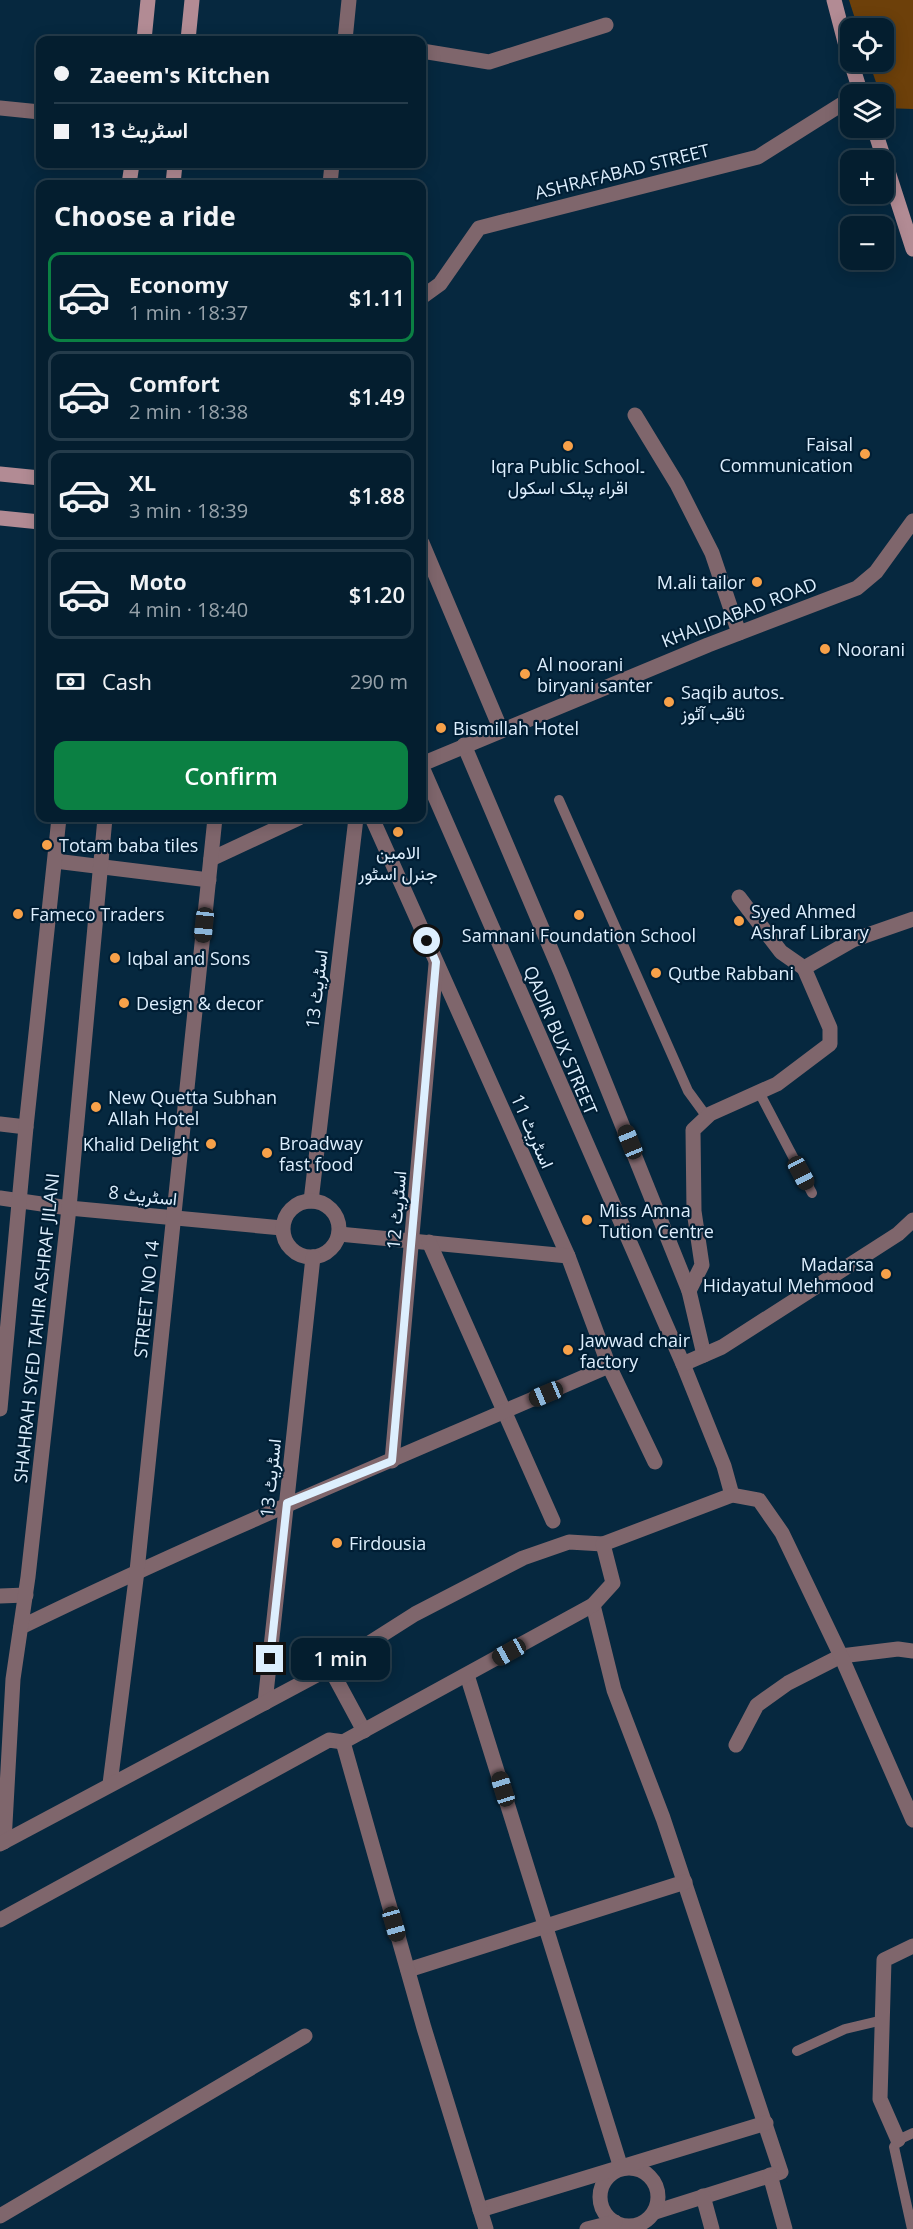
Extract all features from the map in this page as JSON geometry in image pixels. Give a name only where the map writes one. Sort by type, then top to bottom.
[{"type":"street","points":[[144,36],[148,0]]},
{"type":"street","points":[[188,36],[192,0]]},
{"type":"street","points":[[348,36],[349,0]]},
{"type":"street","points":[[834,0],[840,22]]},
{"type":"street","points":[[426,52],[489,62],[606,25]]},
{"type":"street","name":"ASHRAFABAD STREET","points":[[426,294],[440,284],[479,228],[758,156],[840,105]]},
{"type":"street","points":[[0,108],[36,112]]},
{"type":"street","points":[[877,138],[913,249]]},
{"type":"street","points":[[635,415],[677,484],[712,554],[739,633]]},
{"type":"street","points":[[0,474],[36,478]]},
{"type":"street","points":[[0,518],[36,522]]},
{"type":"street","name":"KHALIDABAD ROAD","points":[[426,763],[501,730],[739,633],[857,588],[876,572],[913,520]]},
{"type":"street","points":[[426,552],[501,730]]},
{"type":"street","points":[[465,745],[588,1039],[689,1291],[704,1355]]},
{"type":"street","name":"QADIR BUX STREET","points":[[426,774],[683,1364],[724,1466],[732,1495]]},
{"type":"street","name":"SHAHRAH SYED TAHIR ASHRAF JILANI","points":[[0,1409],[26,1127],[59,822]]},
{"type":"street","name":"SHAHRAH SYED TAHIR ASHRAF JILANI","points":[[2,1843],[13,1679],[26,1594],[69,1208],[105,822]]},
{"type":"street","name":"STREET NO 14","points":[[110,1784],[137,1571],[175,1218],[214,822]]},
{"type":"street","points":[[211,859],[290,822]]},
{"type":"street","name":"اسٹریٹ 13","points":[[311,1201],[356,822]]},
{"type":"street","name":"اسٹریٹ 11","points":[[374,822],[568,1256],[609,1366],[655,1462]]},
{"type":"street","points":[[55,861],[209,880]]},
{"type":"street","points":[[689,1291],[702,1265],[694,1211],[693,1130],[707,1117],[777,1084],[830,1044],[830,1028],[804,968],[781,952],[739,897]]},
{"type":"street","points":[[804,968],[853,940],[913,919]]},
{"type":"street","name":"اسٹریٹ 12","points":[[392,1461],[436,962]]},
{"type":"street","points":[[0,1125],[26,1127]]},
{"type":"street","name":"اسٹریٹ 8","points":[[0,1198],[69,1208],[282,1228]]},
{"type":"street","points":[[311,1201],[328,1207],[334,1214],[339,1233],[333,1247],[325,1254],[312,1257],[298,1255],[291,1249],[285,1241],[282,1228],[290,1210],[301,1203],[311,1201]]},
{"type":"street","points":[[683,1364],[722,1347],[898,1234],[913,1221]]},
{"type":"street","points":[[339,1233],[568,1256]]},
{"type":"street","points":[[429,1242],[553,1521]]},
{"type":"street","name":"اسٹریٹ 13","points":[[265,1703],[312,1257]]},
{"type":"street","points":[[21,1627],[287,1503],[392,1461],[609,1366]]},
{"type":"street","points":[[2,1843],[330,1668],[415,1614],[523,1558],[568,1542],[603,1544],[732,1495],[759,1500],[782,1533],[841,1656],[913,1820]]},
{"type":"street","points":[[0,1920],[328,1740],[343,1742],[593,1605],[613,1583],[603,1544]]},
{"type":"street","points":[[0,1596],[26,1594]]},
{"type":"street","points":[[587,2229],[615,2222],[636,2227],[655,2212],[781,2172],[685,1882],[614,1690],[593,1605]]},
{"type":"street","points":[[736,1745],[757,1705],[788,1683],[841,1656],[898,1649],[913,1651]]},
{"type":"street","points":[[330,1668],[364,1731]]},
{"type":"street","points":[[467,1675],[621,2168]]},
{"type":"street","points":[[343,1742],[408,1970],[486,2229]]},
{"type":"street","points":[[408,1970],[685,1882]]},
{"type":"street","points":[[898,2140],[880,2099],[884,1960],[913,1946]]},
{"type":"street","points":[[0,2216],[305,2036]]},
{"type":"street","points":[[480,2210],[766,2123]]},
{"type":"street","points":[[615,2222],[602,2207],[600,2192],[610,2174],[621,2168],[633,2167],[651,2176],[658,2192],[655,2212]]},
{"type":"street","points":[[770,2175],[785,2229]]},
{"type":"street","points":[[703,2196],[712,2229]]},
{"type":"lane","points":[[559,800],[688,1091],[707,1117]]},
{"type":"lane","points":[[759,1092],[812,1193]]},
{"type":"lane","points":[[797,2051],[845,2029],[883,2020]]},
{"type":"lane","points":[[912,2229],[894,2147],[898,2140],[913,2133]]},
{"type":"shaded area","points":[[849,0],[913,0],[913,109],[894,108],[894,84],[877,84],[872,72],[894,72],[894,18],[855,18]]},
{"type":"place","name":"Iqra Public School۔ اقراء پبلک اسکول","points":[[568,446]]},
{"type":"place","name":"Faisal Communication","points":[[865,454]]},
{"type":"place","name":"M.ali tailor","points":[[757,582]]},
{"type":"place","name":"Noorani","points":[[825,649]]},
{"type":"place","name":"Al noorani biryani santer","points":[[525,674]]},
{"type":"place","name":"Saqib autos۔ ثاقب آٹوز","points":[[669,702]]},
{"type":"place","name":"Bismillah Hotel","points":[[441,728]]},
{"type":"place","name":"الامین جنرل اسٹور","points":[[398,832]]},
{"type":"place","name":"Totam baba tiles","points":[[47,845]]},
{"type":"place","name":"Fameco Traders","points":[[18,914]]},
{"type":"place","name":"Samnani Foundation School","points":[[579,915]]},
{"type":"place","name":"Syed Ahmed Ashraf Library","points":[[739,921]]},
{"type":"place","name":"Iqbal and Sons","points":[[115,958]]},
{"type":"place","name":"Qutbe Rabbani","points":[[656,973]]},
{"type":"place","name":"Design & decor","points":[[124,1003]]},
{"type":"place","name":"New Quetta Subhan Allah Hotel","points":[[96,1107]]},
{"type":"place","name":"Khalid Delight","points":[[211,1144]]},
{"type":"place","name":"Broadway fast food","points":[[267,1153]]},
{"type":"place","name":"Miss Amna Tution Centre","points":[[587,1220]]},
{"type":"place","name":"Madarsa Hidayatul Mehmood","points":[[886,1274]]},
{"type":"place","name":"Jawwad chair factory","points":[[568,1350]]},
{"type":"place","name":"Firdousia","points":[[337,1543]]},
{"type":"route","points":[[270,1659],[287,1503],[392,1461],[436,962],[427,941]]}]
